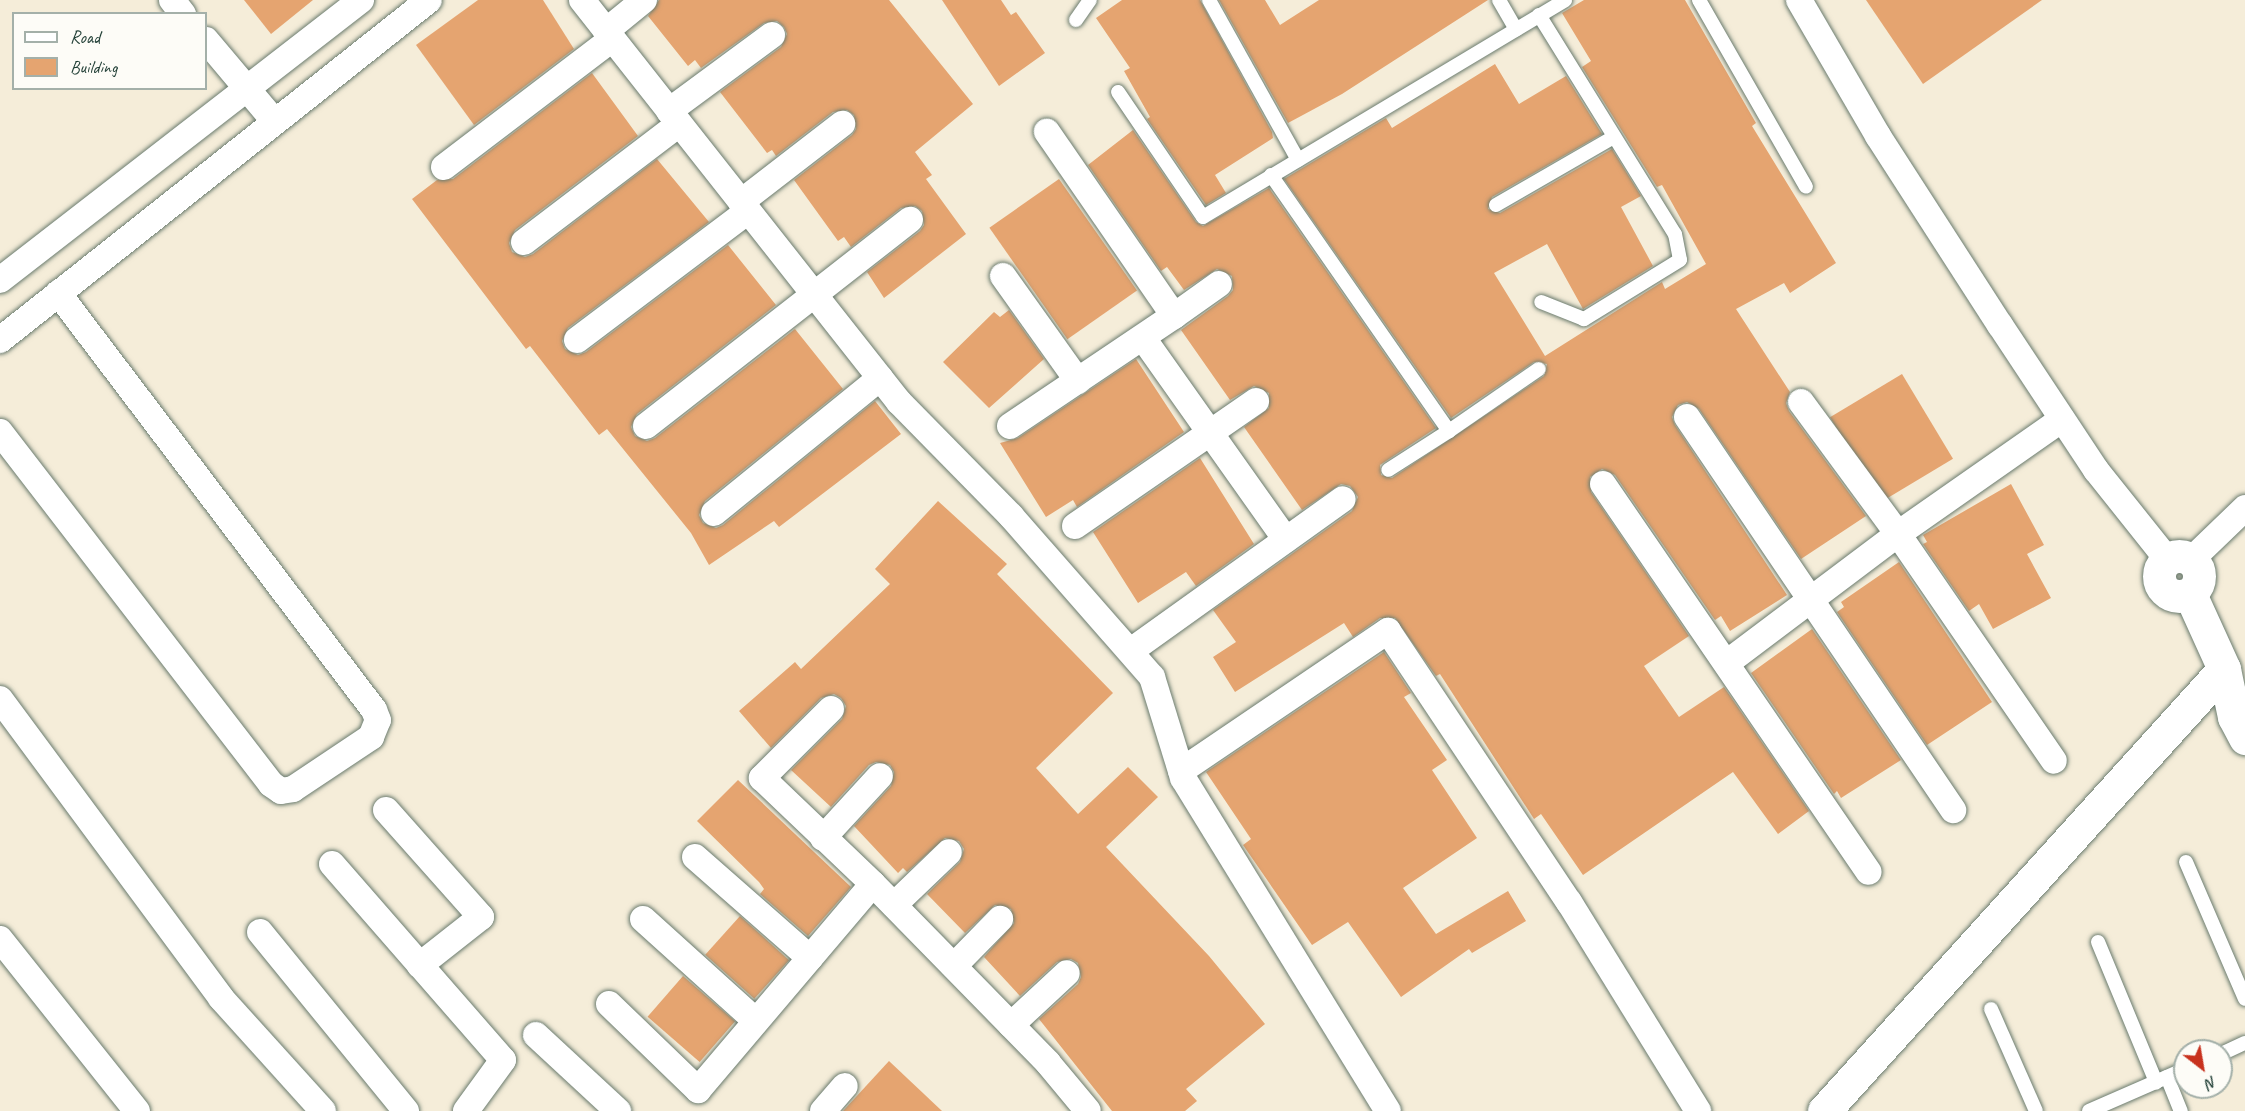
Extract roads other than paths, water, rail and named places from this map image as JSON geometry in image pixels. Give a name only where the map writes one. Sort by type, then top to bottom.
[{"type":"street","points":[[172,0],[181,12]]},
{"type":"street","points":[[0,280],[361,0]]},
{"type":"street","points":[[0,340],[429,0]]},
{"type":"street","points":[[582,0],[880,378],[1132,650],[1152,677],[1181,771],[1388,1111]]},
{"type":"street","points":[[444,167],[609,35],[644,0]]},
{"type":"street","points":[[1809,4],[1884,146],[2096,470],[2179,560],[2199,573],[2196,587],[2190,594],[2235,677],[2234,717],[2245,738]]},
{"type":"street","points":[[524,242],[772,35]]},
{"type":"street","points":[[207,41],[275,122]]},
{"type":"street","points":[[577,340],[744,207],[842,124]]},
{"type":"street","points":[[1047,132],[1174,316]]},
{"type":"street","points":[[646,426],[910,220]]},
{"type":"street","points":[[1003,276],[1078,381]]},
{"type":"street","points":[[1010,426],[1220,284]]},
{"type":"street","points":[[0,432],[271,784],[281,791],[292,789],[370,737],[378,720],[374,710],[58,293]]},
{"type":"street","points":[[1143,338],[1286,540]]},
{"type":"street","points":[[714,513],[880,378]]},
{"type":"street","points":[[1075,526],[1256,401]]},
{"type":"street","points":[[1801,402],[1898,534],[2054,761]]},
{"type":"street","points":[[1687,417],[1953,810]]},
{"type":"street","points":[[1728,662],[1898,534],[2062,419]]},
{"type":"street","points":[[1603,484],[1728,662],[1869,872]]},
{"type":"street","points":[[1132,650],[1342,499]]},
{"type":"street","points":[[2179,560],[2245,508]]},
{"type":"street","points":[[1181,771],[1388,631],[1569,902],[1698,1111]]},
{"type":"street","points":[[1824,1111],[2235,677]]},
{"type":"street","points":[[0,699],[221,998],[322,1111]]},
{"type":"street","points":[[831,709],[762,778],[873,884],[954,966],[1011,1025],[1088,1111]]},
{"type":"street","points":[[823,838],[880,776]]},
{"type":"street","points":[[386,810],[481,917],[420,965]]},
{"type":"street","points":[[894,905],[949,852]]},
{"type":"street","points":[[695,857],[810,958]]},
{"type":"street","points":[[332,864],[503,1060],[466,1111]]},
{"type":"street","points":[[609,1004],[698,1090],[873,884]]},
{"type":"street","points":[[643,919],[756,1021]]},
{"type":"street","points":[[954,966],[1000,919]]},
{"type":"street","points":[[260,932],[406,1111]]},
{"type":"street","points":[[0,939],[137,1111]]},
{"type":"street","points":[[1011,1025],[1067,973]]},
{"type":"street","points":[[536,1035],[618,1111]]},
{"type":"street","points":[[823,1111],[845,1086]]},
{"type":"lane","points":[[1076,20],[1090,0]]},
{"type":"lane","points":[[1209,0],[1298,160]]},
{"type":"lane","points":[[1499,0],[1516,29]]},
{"type":"lane","points":[[1118,92],[1203,218],[1565,0]]},
{"type":"lane","points":[[1699,0],[1806,187]]},
{"type":"lane","points":[[1539,15],[1675,234],[1680,261],[1584,319],[1541,302]]},
{"type":"lane","points":[[1496,205],[1614,137]]},
{"type":"lane","points":[[1271,175],[1449,431]]},
{"type":"lane","points":[[1388,470],[1539,369]]},
{"type":"lane","points":[[2186,862],[2245,999]]},
{"type":"lane","points":[[2098,942],[2162,1080],[2181,1111]]},
{"type":"lane","points":[[1991,1009],[2036,1111]]},
{"type":"lane","points":[[2089,1111],[2173,1075]]}]
